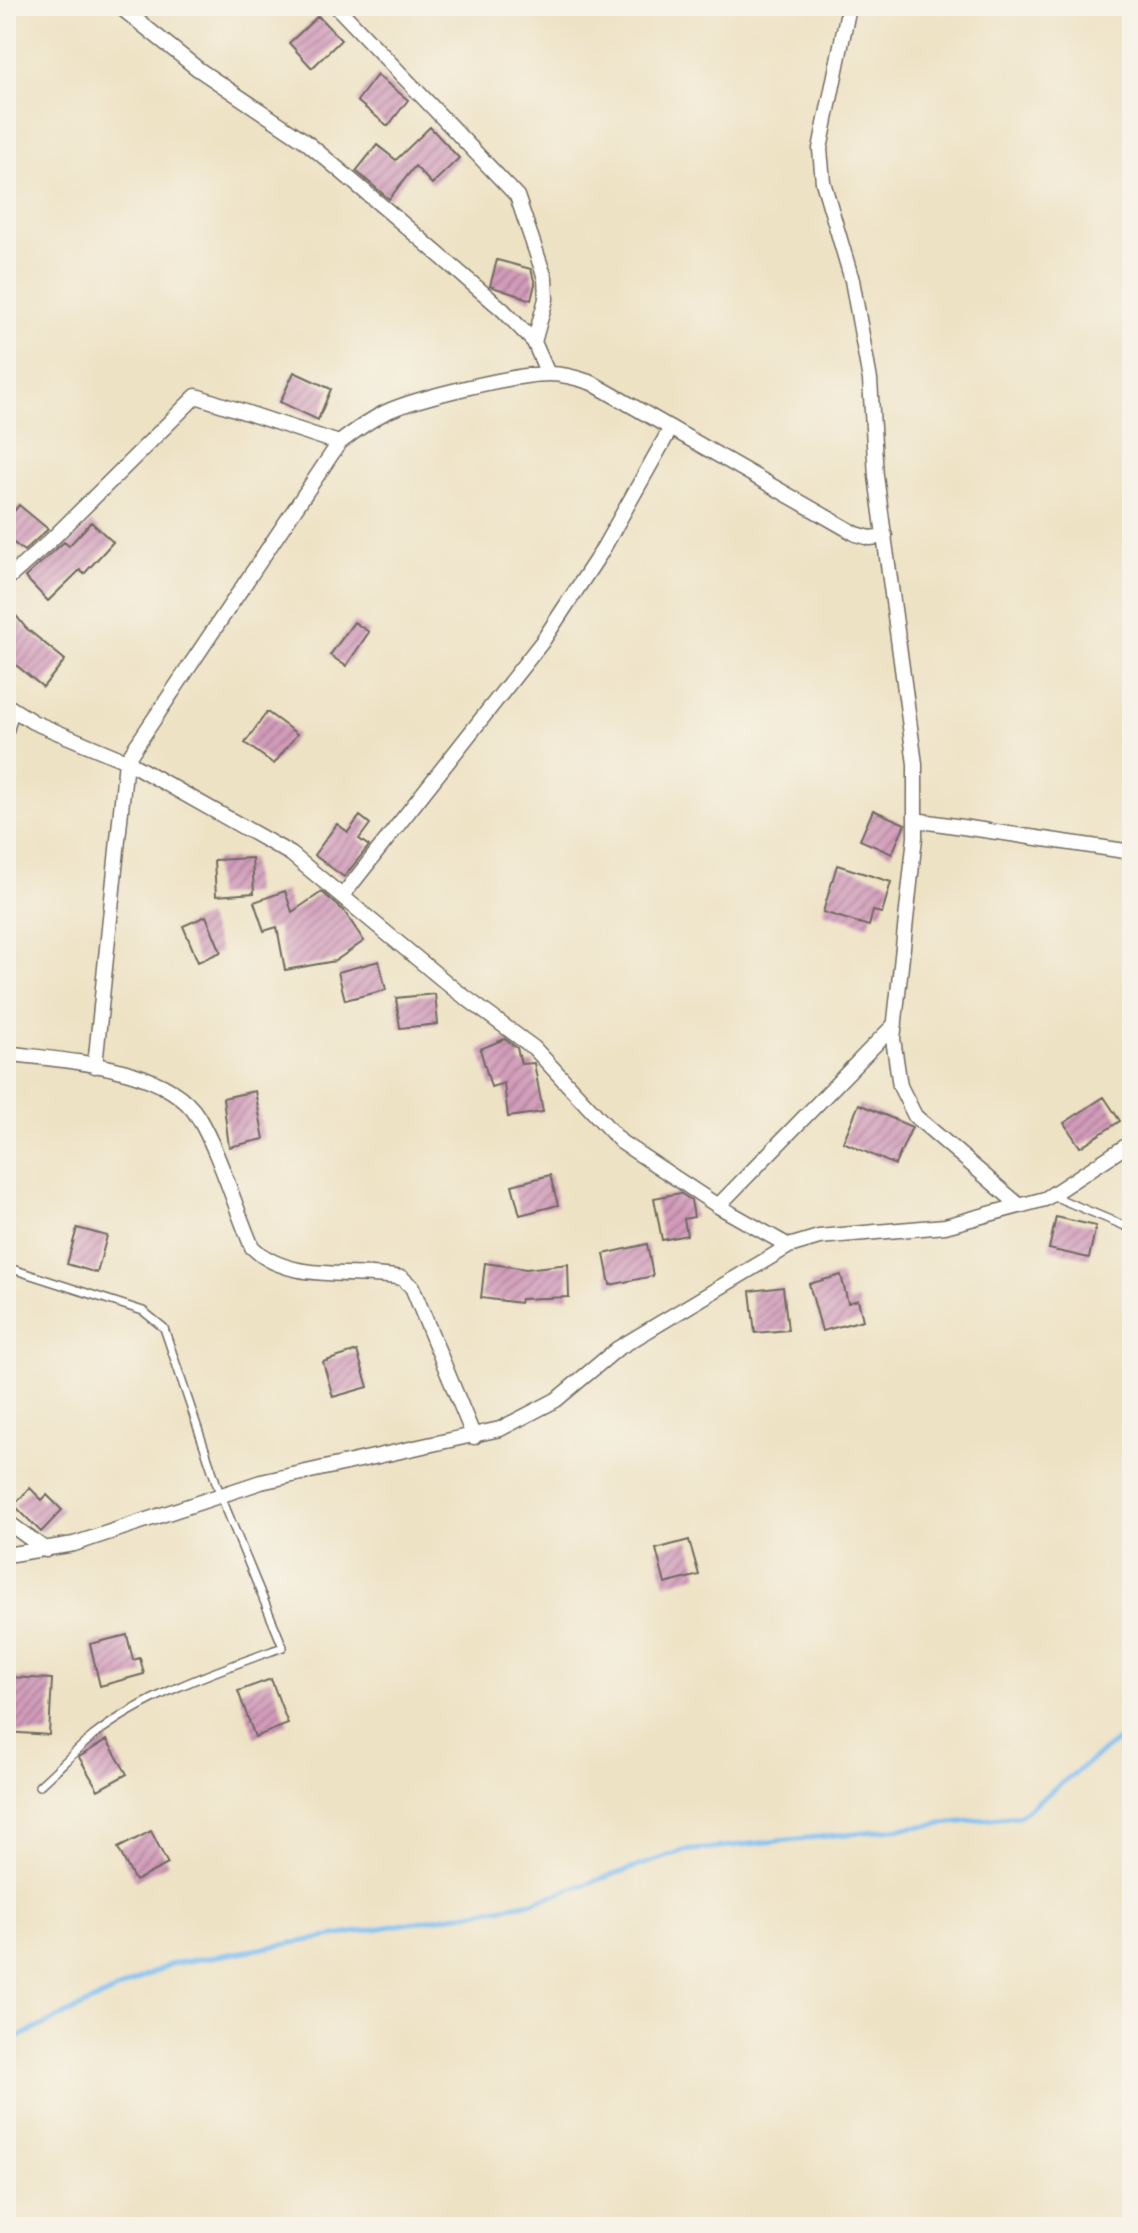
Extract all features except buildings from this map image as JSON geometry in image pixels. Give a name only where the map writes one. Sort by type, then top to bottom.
[{"type":"street","points":[[119,6],[198,69],[305,141],[503,310],[534,342],[548,374]]},
{"type":"street","points":[[336,6],[517,196],[545,278],[546,299],[534,342]]},
{"type":"street","points":[[849,6],[820,134],[821,165],[852,280],[870,380],[876,476],[915,764],[915,820],[895,1024],[896,1069],[915,1116],[1020,1206]]},
{"type":"street","points":[[95,1066],[126,761],[339,443],[370,421],[403,405],[548,374],[592,383],[856,534],[870,538],[885,536]]},
{"type":"street","points":[[6,580],[51,540],[196,396],[339,443]]},
{"type":"street","points":[[343,895],[542,642],[600,554],[671,428]]},
{"type":"street","points":[[6,731],[9,707],[33,722],[126,761],[291,854],[454,989],[534,1048],[621,1142],[718,1206],[789,1246]]},
{"type":"street","points":[[915,820],[1132,852]]},
{"type":"street","points":[[718,1206],[895,1024]]},
{"type":"street","points":[[6,1053],[95,1066],[151,1081],[179,1094],[198,1116],[252,1247],[266,1260],[288,1269],[402,1278],[412,1287],[474,1437]]},
{"type":"street","points":[[6,1555],[74,1544],[220,1494],[310,1470],[474,1437],[531,1415],[556,1400],[617,1349],[789,1246],[819,1237],[945,1226],[1020,1206],[1052,1195],[1132,1142]]},
{"type":"street","points":[[6,1521],[46,1550]]},
{"type":"lane","points":[[1052,1195],[1132,1229]]},
{"type":"lane","points":[[6,1267],[135,1308],[157,1320],[169,1337],[220,1494],[283,1647],[204,1677],[123,1717],[94,1736],[39,1786]]},
{"type":"waterway","points":[[6,2043],[171,1964],[533,1902],[683,1851],[1019,1816],[1132,1729]]}]
